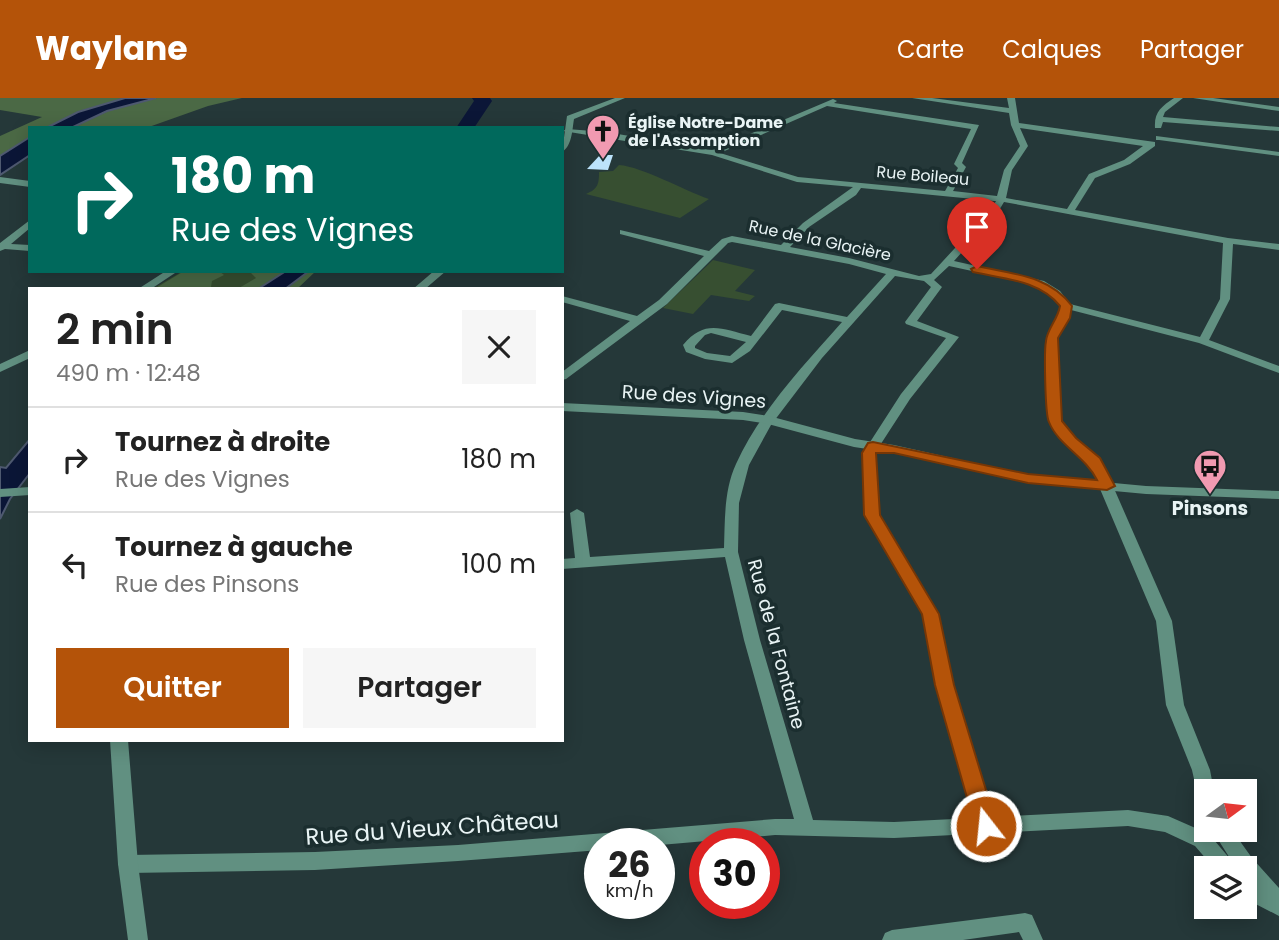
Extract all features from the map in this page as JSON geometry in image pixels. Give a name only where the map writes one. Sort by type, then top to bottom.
[{"type":"street","points":[[564,146],[568,121],[573,116],[621,98]]},
{"type":"street","points":[[713,153],[838,98]]},
{"type":"street","points":[[915,98],[1013,111]]},
{"type":"street","points":[[927,279],[934,277],[995,210],[1001,199],[1008,170],[1024,145],[1015,125],[1011,98]]},
{"type":"street","points":[[1159,138],[1158,119],[1161,111],[1179,98]]},
{"type":"street","points":[[1197,98],[1279,109]]},
{"type":"street","points":[[826,104],[976,127],[958,164],[962,167],[948,193]]},
{"type":"street","points":[[1158,119],[1279,129]]},
{"type":"street","points":[[1015,125],[1150,145]]},
{"type":"street","name":"Rue Boileau","points":[[567,131],[606,134],[713,153],[797,179],[1001,199],[1228,241],[1279,247]]},
{"type":"street","points":[[1069,213],[1092,176],[1127,162],[1159,138],[1279,154]]},
{"type":"street","points":[[0,180],[28,184]]},
{"type":"street","points":[[783,248],[806,225],[853,193],[859,185]]},
{"type":"street","points":[[1,247],[28,225]]},
{"type":"street","points":[[623,232],[711,255]]},
{"type":"street","name":"Rue de la Glacière","points":[[564,376],[663,302],[725,241],[732,239],[927,279]]},
{"type":"street","points":[[1203,341],[1226,299],[1228,241]]},
{"type":"street","points":[[1,247],[28,248]]},
{"type":"street","points":[[947,262],[1041,283],[1056,293],[1066,306],[1203,341],[1279,370]]},
{"type":"street","name":"Rue de la Fontaine","points":[[806,827],[752,640],[731,552],[732,503],[742,465],[769,420],[818,356],[893,272]]},
{"type":"street","points":[[146,287],[170,273]]},
{"type":"street","points":[[421,287],[438,273]]},
{"type":"street","points":[[927,279],[937,287],[909,322],[953,337],[905,397],[869,453],[872,515],[931,614],[944,685],[986,826]]},
{"type":"street","points":[[564,300],[639,320]]},
{"type":"street","points":[[753,341],[712,330],[701,333],[689,345],[690,350],[705,356],[732,360],[753,341],[779,306],[851,321]]},
{"type":"street","points":[[1066,306],[1064,318],[1052,338],[1055,421],[1070,441],[1095,461],[1164,621],[1175,705],[1203,779]]},
{"type":"street","points":[[0,369],[28,354]]},
{"type":"street","name":"Rue des Vignes","points":[[564,407],[743,416],[769,420],[873,446],[1028,479],[1279,495]]},
{"type":"street","points":[[0,493],[28,491]]},
{"type":"street","points":[[577,513],[583,562]]},
{"type":"street","points":[[564,564],[731,552]]},
{"type":"street","points":[[119,742],[128,864],[138,940]]},
{"type":"street","name":"Rue du Vieux Château","points":[[128,864],[315,861],[806,827],[894,830],[1128,818],[1168,824],[1202,840],[1216,856]]},
{"type":"street","points":[[1230,842],[1245,864],[1279,902]]},
{"type":"street","points":[[1257,895],[1279,908]]},
{"type":"street","points":[[892,940],[1025,922],[1033,940]]},
{"type":"green space","points":[[0,98],[242,98],[208,106],[152,126],[28,126],[28,154],[0,158],[0,136],[42,117],[0,110]]},
{"type":"green space","points":[[619,165],[651,174],[709,199],[680,218],[586,194],[597,186],[599,172],[613,171]]},
{"type":"green space","points":[[713,260],[755,270],[735,291],[755,296],[749,301],[711,295],[693,314],[663,308]]},
{"type":"green space","points":[[180,273],[283,273],[261,287],[155,287]]},
{"type":"green space","points":[[181,273],[224,275],[212,281],[211,287],[158,287]]},
{"type":"green space","points":[[251,273],[314,273],[299,287],[241,287],[256,278]]},
{"type":"water","points":[[125,98],[156,98],[107,111],[75,126],[50,126],[78,112]]},
{"type":"water","points":[[28,138],[28,156],[0,175],[0,156]]},
{"type":"water","points":[[283,273],[306,273],[288,287],[261,287]]},
{"type":"water","points":[[28,441],[28,476],[10,499],[0,519],[0,467],[6,468]]},
{"type":"building","name":"Église Notre-Dame de l'Assomption","points":[[600,155],[613,155],[608,170],[587,169]]},
{"type":"waterway","points":[[466,126],[483,101],[481,98]]},
{"type":"place","name":"Église Notre-Dame de l'Assomption","points":[[603,161]]},
{"type":"place","name":"Pinsons","points":[[1210,496]]},
{"type":"route","points":[[977,269],[1041,283],[1056,293],[1066,306],[1064,318],[1052,338],[1055,421],[1070,441],[1095,461],[1107,486],[1028,479],[873,446],[869,453],[872,515],[931,614],[944,685],[986,826]]}]
